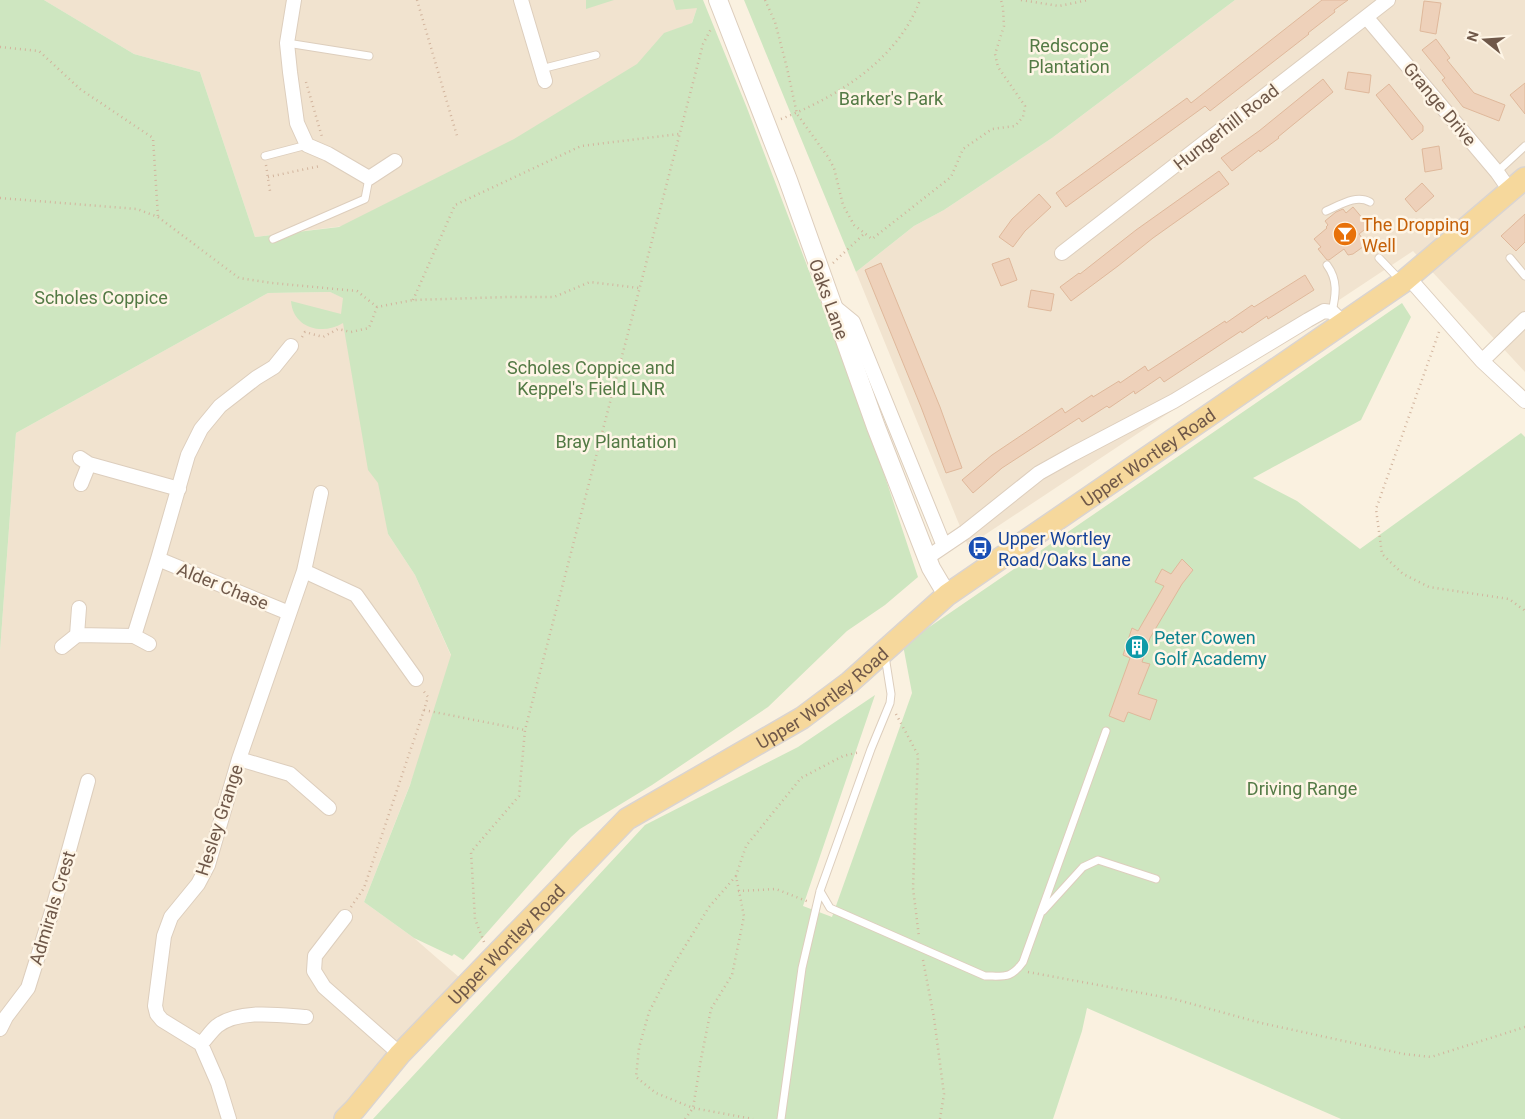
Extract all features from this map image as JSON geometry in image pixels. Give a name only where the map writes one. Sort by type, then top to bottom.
[{"type":"main road","name":"Upper Wortley Road","points":[[345,1119],[400,1054],[627,819],[802,718],[850,682],[884,650],[948,596],[1337,317],[1405,280],[1518,185]]},
{"type":"street","points":[[294,0],[287,43],[297,123],[307,145],[369,178],[394,161]]},
{"type":"street","points":[[521,0],[543,75]]},
{"type":"street","name":"Hungerhill Road","points":[[1062,253],[1388,0]]},
{"type":"street","name":"Oaks Lane","points":[[720,6],[788,180],[830,303],[876,426],[932,568],[948,596]]},
{"type":"street","name":"Grange Drive","points":[[1367,18],[1497,172],[1518,185]]},
{"type":"street","points":[[1405,280],[1482,361],[1525,401]]},
{"type":"street","points":[[830,303],[853,322],[944,546]]},
{"type":"street","name":"Upper Wortley Road","points":[[928,556],[965,532],[1039,473],[1174,401],[1308,320],[1324,312],[1337,317]]},
{"type":"street","points":[[1482,361],[1525,319]]},
{"type":"street","points":[[134,636],[188,455],[201,429],[220,406],[256,378],[274,367],[291,346]]},
{"type":"street","points":[[81,484],[85,460],[179,489]]},
{"type":"street","name":"Hesley Grange","points":[[201,1044],[162,1020],[157,1014],[155,1006],[164,936],[171,917],[198,884],[208,865],[239,758],[304,571],[321,493]]},
{"type":"street","name":"Alder Chase","points":[[158,559],[289,613]]},
{"type":"street","points":[[304,571],[356,595],[416,679]]},
{"type":"street","points":[[76,635],[79,608]]},
{"type":"street","points":[[62,647],[76,635],[134,636],[148,644]]},
{"type":"street","points":[[239,758],[290,774],[329,808]]},
{"type":"street","name":"Admirals Crest","points":[[0,1029],[6,1017],[28,988],[53,908],[88,781]]},
{"type":"street","points":[[345,917],[315,956],[314,971],[324,987],[400,1054]]},
{"type":"street","points":[[229,1119],[218,1083],[201,1044],[217,1026],[238,1016],[260,1014],[306,1017]]},
{"type":"lane","points":[[287,43],[369,56]]},
{"type":"lane","points":[[543,75],[596,55]]},
{"type":"lane","points":[[265,156],[307,145]]},
{"type":"lane","points":[[1497,172],[1525,146]]},
{"type":"lane","points":[[272,239],[365,199],[369,178]]},
{"type":"lane","points":[[1326,211],[1352,200],[1363,198],[1370,202]]},
{"type":"lane","points":[[1379,258],[1405,280]]},
{"type":"lane","points":[[1510,258],[1525,276]]},
{"type":"lane","points":[[1327,265],[1332,272],[1336,284],[1337,317]]},
{"type":"lane","points":[[781,1119],[802,968],[820,891],[892,694],[884,650]]},
{"type":"lane","points":[[820,891],[830,908],[985,976],[1008,976],[1017,970],[1023,962],[1106,731]]},
{"type":"lane","points":[[1041,913],[1083,867],[1098,860],[1156,879]]},
{"type":"path","points":[[417,0],[457,136]]},
{"type":"path","points":[[765,0],[775,22],[788,68],[797,114],[834,168],[843,205],[854,225],[872,239],[951,177],[963,149],[992,129],[1016,126],[1023,117],[1025,106],[998,68],[995,54],[1004,26],[1001,0]]},
{"type":"path","points":[[797,114],[833,94],[872,68],[899,40],[920,0]]},
{"type":"path","points":[[1021,0],[1059,6],[1088,0]]},
{"type":"path","points":[[491,959],[476,919],[471,852],[519,796],[525,730],[702,44],[720,6]]},
{"type":"path","points":[[0,47],[39,51],[80,89],[153,138],[158,217]]},
{"type":"path","points":[[268,177],[334,158],[306,81]]},
{"type":"path","points":[[413,300],[455,205],[581,146],[679,134]]},
{"type":"path","points":[[265,156],[270,191]]},
{"type":"path","points":[[0,198],[137,209],[158,217],[239,278],[357,291],[377,307],[413,300],[554,297],[590,282],[639,288]]},
{"type":"path","points":[[820,274],[847,251],[864,233]]},
{"type":"path","points":[[291,346],[298,343],[305,332],[323,337],[338,329],[351,332],[369,328],[377,307]]},
{"type":"path","points":[[1444,319],[1376,509],[1382,554],[1403,574],[1429,587],[1509,599],[1524,610],[1525,613]]},
{"type":"path","points":[[345,917],[364,888],[428,697],[416,679]]},
{"type":"path","points":[[890,703],[918,755],[913,888],[920,947],[934,1018],[944,1094],[940,1119]]},
{"type":"path","points":[[424,710],[525,730]]},
{"type":"path","points":[[754,1119],[693,1108],[656,1093],[636,1077],[639,1048],[649,1012],[673,966],[709,907],[736,876],[746,846],[802,778],[843,756],[871,749]]},
{"type":"path","points":[[685,1119],[693,1108],[711,1009],[732,975],[744,916],[736,876]]},
{"type":"path","points":[[738,892],[776,889],[817,905]]},
{"type":"path","points":[[1017,970],[1174,999],[1261,1023],[1404,1054],[1431,1057],[1525,1027]]},
{"type":"shaded area","points":[[44,0],[700,0],[671,81],[352,225],[255,237],[200,72],[134,54]]},
{"type":"shaded area","points":[[1235,0],[1525,0],[1525,372],[1413,251],[968,546],[856,272],[914,226],[944,210],[1052,138]]},
{"type":"shaded area","points":[[330,292],[369,308],[388,534],[415,575],[456,667],[364,902],[414,938],[468,985],[343,1119],[0,1119],[0,651],[16,433],[268,293]]},
{"type":"green space","name":"Scholes Coppice and Keppel's Field LNR","points":[[0,0],[44,0],[134,54],[200,72],[255,237],[339,227],[514,139],[637,64],[664,33],[692,23],[697,8],[676,10],[673,0],[703,0],[747,108],[870,431],[918,577],[885,605],[847,631],[768,707],[652,785],[580,829],[463,960],[454,954],[452,956],[414,938],[364,902],[410,785],[451,655],[415,575],[388,534],[378,483],[368,470],[343,323],[326,329],[310,327],[297,318],[291,301],[341,314],[343,298],[330,292],[268,293],[16,433],[0,651]]},
{"type":"green space","points":[[586,0],[614,0],[586,9]]},
{"type":"green space","name":"Barker's Park","points":[[744,0],[1235,0],[1052,138],[944,210],[914,226],[856,272]]},
{"type":"green space","name":"Driving Range","points":[[1402,303],[1411,317],[1361,420],[1253,478],[1297,501],[1360,549],[1521,433],[1525,437],[1525,1119],[1341,1119],[1087,1008],[1082,1031],[1053,1119],[373,1119],[645,825],[798,747],[875,695],[803,906],[832,917],[912,693],[903,645]]},
{"type":"building","points":[[1322,0],[1348,0],[1334,10],[1335,12],[1309,34],[1210,111],[1205,106],[1066,207],[1056,193],[1187,98],[1191,103]]},
{"type":"building","points":[[1424,1],[1441,3],[1436,34],[1420,31]]},
{"type":"building","points":[[1436,39],[1450,58],[1447,60],[1474,93],[1505,105],[1499,121],[1463,107],[1442,80],[1445,78],[1422,50]]},
{"type":"building","points":[[1348,72],[1371,75],[1369,93],[1345,89]]},
{"type":"building","points":[[1323,79],[1333,92],[1279,138],[1260,152],[1259,150],[1232,171],[1221,158],[1259,131]]},
{"type":"building","points":[[1525,83],[1525,114],[1510,95]]},
{"type":"building","points":[[1389,84],[1423,126],[1423,131],[1412,140],[1376,95]]},
{"type":"building","points":[[1439,146],[1442,169],[1425,172],[1422,149]]},
{"type":"building","points":[[1219,171],[1229,184],[1153,238],[1071,301],[1060,287]]},
{"type":"building","points":[[1422,183],[1434,196],[1416,212],[1405,199]]},
{"type":"building","points":[[1039,194],[1051,207],[1025,231],[1013,247],[999,237],[1012,219]]},
{"type":"building","name":"The Dropping Well","points":[[1353,207],[1369,226],[1359,234],[1367,244],[1353,254],[1348,255],[1344,249],[1327,260],[1318,249],[1321,247],[1314,239],[1327,228],[1328,225],[1325,221],[1336,212],[1343,209],[1346,213]]},
{"type":"building","points":[[1525,214],[1525,242],[1516,251],[1501,236]]},
{"type":"building","points":[[1009,258],[1017,280],[1001,286],[992,264]]},
{"type":"building","points":[[881,263],[940,407],[962,468],[946,473],[865,270]]},
{"type":"building","points":[[1305,275],[1314,290],[1268,319],[1267,316],[1242,333],[1241,331],[1164,382],[1160,377],[1135,394],[1134,391],[1109,408],[1107,406],[1082,422],[1079,418],[1002,468],[973,493],[962,480],[992,455],[1062,408],[1065,413],[1092,395],[1093,397],[1119,381],[1120,383],[1145,366],[1148,371],[1225,321],[1226,323],[1252,305],[1254,307]]},
{"type":"building","points":[[1031,290],[1054,294],[1051,311],[1028,307]]},
{"type":"building","name":"Peter Cowen Golf Academy","points":[[1182,559],[1193,570],[1182,584],[1150,638],[1142,662],[1150,664],[1138,694],[1157,700],[1150,720],[1128,712],[1124,722],[1109,716],[1130,658],[1123,655],[1132,628],[1138,631],[1164,586],[1155,582],[1162,569],[1171,574]]},
{"type":"place","name":"The Dropping Well","points":[[1345,234]]},
{"type":"place","name":"Upper Wortley Road/Oaks Lane","points":[[980,548]]},
{"type":"place","name":"Peter Cowen Golf Academy","points":[[1137,647]]},
{"type":"park label","name":"Redscope Plantation","points":[[1069,55]]},
{"type":"park label","name":"Scholes Coppice","points":[[101,297]]},
{"type":"park label","name":"Bray Plantation","points":[[616,441]]}]
